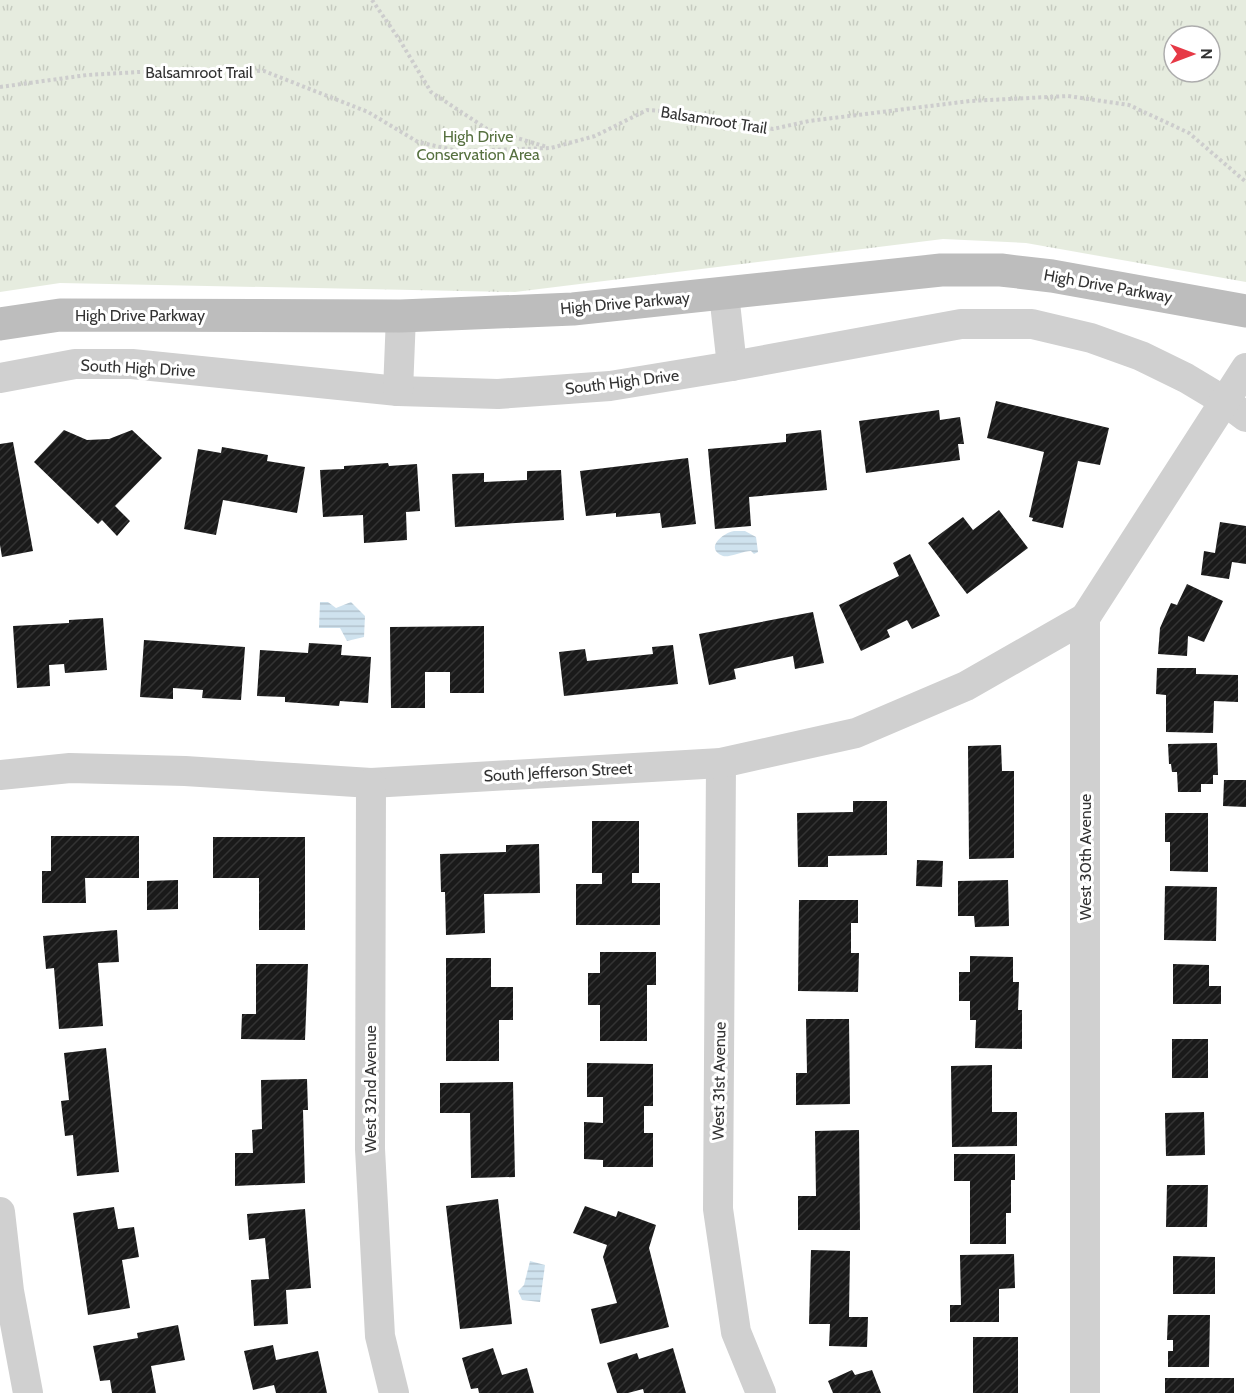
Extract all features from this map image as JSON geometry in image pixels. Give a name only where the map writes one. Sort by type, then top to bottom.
[{"type":"main road","name":"High Drive Parkway","points":[[0,324],[60,315],[401,316],[573,309],[941,270],[1001,270],[1052,276],[1246,311]]},
{"type":"street","points":[[724,294],[732,366]]},
{"type":"street","points":[[398,391],[401,316]]},
{"type":"street","name":"South High Drive","points":[[0,378],[75,364],[132,364],[398,391],[498,394],[610,386],[961,324],[1032,324],[1091,338],[1141,356],[1186,378],[1236,409]]},
{"type":"street","points":[[1085,618],[1236,409],[1246,368]]},
{"type":"street","name":"South Jefferson Street","points":[[0,775],[70,768],[185,771],[371,783],[721,763],[856,733],[966,686],[1085,618]]},
{"type":"street","name":"West 30th Avenue","points":[[1085,618],[1085,1393]]},
{"type":"street","name":"West 31st Avenue","points":[[721,763],[718,1209],[736,1332],[760,1393]]},
{"type":"street","name":"West 32nd Avenue","points":[[371,783],[370,1149],[380,1336],[394,1393]]},
{"type":"street","points":[[0,1212],[9,1291],[28,1393]]},
{"type":"path","points":[[372,0],[431,92],[487,129],[551,148]]},
{"type":"path","name":"Balsamroot Trail","points":[[0,87],[87,75],[191,69],[264,71],[368,112],[418,142],[458,151],[551,148],[595,136],[647,110],[693,113],[773,129],[809,121],[970,101],[1068,96],[1129,105],[1189,133],[1246,182]]},
{"type":"green space","name":"High Drive Conservation Area","points":[[0,0],[1246,0],[1246,282],[1026,243],[943,239],[515,292],[60,283],[0,292]]},
{"type":"water","points":[[734,531],[745,531],[756,537],[758,552],[754,554],[748,551],[725,556],[718,553],[715,549],[717,541]]},
{"type":"water","points":[[320,602],[328,602],[336,608],[351,602],[365,616],[364,637],[347,641],[340,628],[319,628]]},
{"type":"water","points":[[530,1261],[545,1265],[540,1302],[522,1300],[518,1291],[524,1285]]},
{"type":"building","points":[[996,401],[1109,428],[1100,465],[1078,461],[1063,528],[1032,521],[1033,518],[1029,517],[1044,452],[987,438]]},
{"type":"building","points":[[939,410],[940,420],[960,417],[964,444],[958,444],[960,460],[866,473],[859,421]]},
{"type":"building","points":[[64,430],[87,440],[109,439],[132,430],[162,458],[115,506],[130,521],[117,536],[102,520],[98,524],[34,462]]},
{"type":"building","points":[[821,430],[827,490],[749,497],[751,526],[715,529],[708,449],[786,442],[786,434]]},
{"type":"building","points":[[13,442],[33,551],[2,557],[0,444]]},
{"type":"building","points":[[222,447],[268,455],[267,461],[305,467],[297,513],[223,500],[216,535],[184,529],[198,449],[221,453]]},
{"type":"building","points":[[688,458],[696,524],[662,528],[660,513],[616,517],[616,513],[586,516],[580,471]]},
{"type":"building","points":[[388,463],[389,466],[417,464],[420,511],[406,512],[407,540],[364,543],[363,515],[323,517],[320,470]]},
{"type":"building","points":[[561,470],[564,520],[455,527],[452,474],[484,473],[484,482],[527,480],[527,471]]},
{"type":"building","points":[[999,510],[1028,548],[967,594],[928,543],[963,517],[973,530]]},
{"type":"building","points":[[1220,522],[1246,526],[1246,564],[1232,562],[1229,579],[1201,575],[1204,551],[1215,553]]},
{"type":"building","points":[[910,554],[940,616],[912,629],[907,620],[887,630],[890,637],[861,651],[839,605],[899,576],[893,563]]},
{"type":"building","points":[[1187,584],[1223,601],[1204,642],[1188,636],[1187,656],[1158,654],[1160,628],[1171,603],[1177,605]]},
{"type":"building","points":[[813,612],[824,663],[795,669],[793,656],[734,669],[736,679],[709,685],[699,634]]},
{"type":"building","points":[[103,618],[107,670],[65,673],[64,664],[49,665],[50,686],[17,688],[13,626],[69,623],[69,620]]},
{"type":"building","points":[[484,626],[484,693],[450,693],[450,672],[425,672],[425,708],[391,708],[390,627]]},
{"type":"building","points":[[144,640],[245,647],[241,700],[202,698],[203,690],[173,688],[173,699],[140,697]]},
{"type":"building","points":[[309,643],[342,645],[341,655],[371,657],[368,703],[340,701],[339,706],[285,702],[285,697],[257,696],[260,650],[308,653]]},
{"type":"building","points":[[673,645],[678,684],[564,696],[559,652],[585,649],[587,661],[653,654],[652,647]]},
{"type":"building","points":[[1157,668],[1196,668],[1196,674],[1238,675],[1238,702],[1214,701],[1213,733],[1166,732],[1166,695],[1156,694]]},
{"type":"building","points":[[1217,743],[1218,775],[1213,775],[1213,784],[1201,784],[1201,792],[1178,792],[1177,772],[1172,772],[1171,764],[1169,764],[1168,744]]},
{"type":"building","points":[[1001,745],[1002,771],[1014,771],[1014,858],[969,859],[968,746]]},
{"type":"building","points":[[1224,780],[1246,780],[1246,807],[1223,806]]},
{"type":"building","points":[[853,801],[887,801],[887,855],[828,856],[828,867],[798,867],[797,813],[853,812]]},
{"type":"building","points":[[1165,813],[1208,813],[1208,872],[1170,871],[1170,842],[1165,842]]},
{"type":"building","points":[[592,821],[639,821],[639,873],[632,873],[632,883],[660,883],[660,925],[576,925],[576,884],[602,884],[602,873],[592,873]]},
{"type":"building","points":[[51,836],[139,836],[139,878],[85,878],[86,903],[42,903],[42,871],[51,871]]},
{"type":"building","points":[[213,837],[305,837],[305,930],[259,930],[259,878],[213,878]]},
{"type":"building","points":[[539,844],[540,893],[484,894],[485,933],[446,935],[445,892],[441,892],[440,854],[506,852],[506,845]]},
{"type":"building","points":[[917,860],[943,861],[942,887],[916,886]]},
{"type":"building","points":[[178,880],[178,909],[147,910],[147,881]]},
{"type":"building","points":[[1008,880],[1009,926],[975,927],[974,916],[958,916],[958,881]]},
{"type":"building","points":[[1165,886],[1217,887],[1216,941],[1164,940]]},
{"type":"building","points":[[799,900],[858,900],[858,923],[851,923],[851,953],[859,953],[858,992],[798,991]]},
{"type":"building","points":[[117,930],[119,962],[98,963],[103,1026],[59,1029],[54,968],[46,969],[43,936]]},
{"type":"building","points":[[600,952],[656,952],[656,985],[647,985],[647,1041],[600,1041],[600,1005],[588,1005],[588,973],[600,973]]},
{"type":"building","points":[[970,956],[1013,957],[1013,982],[1019,982],[1018,1010],[1022,1010],[1022,1049],[975,1048],[976,1020],[970,1020],[970,1001],[959,1001],[959,972],[970,972]]},
{"type":"building","points":[[446,958],[491,958],[491,987],[513,987],[513,1020],[499,1020],[499,1061],[446,1061]]},
{"type":"building","points":[[256,964],[308,964],[305,1040],[241,1039],[242,1014],[256,1014]]},
{"type":"building","points":[[1173,964],[1209,965],[1209,986],[1221,986],[1221,1004],[1173,1004]]},
{"type":"building","points":[[806,1019],[849,1019],[850,1104],[796,1105],[796,1073],[807,1073]]},
{"type":"building","points":[[1172,1039],[1208,1039],[1208,1078],[1172,1078]]},
{"type":"building","points":[[106,1048],[119,1172],[77,1176],[73,1135],[65,1136],[61,1101],[69,1100],[64,1053]]},
{"type":"building","points":[[587,1063],[653,1064],[653,1106],[644,1106],[644,1133],[653,1133],[653,1167],[603,1167],[603,1160],[584,1159],[584,1122],[603,1123],[603,1097],[587,1097]]},
{"type":"building","points":[[992,1065],[992,1112],[1017,1112],[1017,1146],[952,1147],[951,1066]]},
{"type":"building","points":[[307,1079],[308,1110],[303,1110],[305,1183],[235,1186],[235,1153],[253,1153],[252,1130],[262,1129],[261,1080]]},
{"type":"building","points":[[513,1082],[515,1177],[471,1178],[470,1113],[440,1113],[440,1083]]},
{"type":"building","points":[[1204,1112],[1205,1155],[1166,1156],[1165,1113]]},
{"type":"building","points":[[859,1130],[860,1230],[798,1230],[798,1196],[816,1196],[815,1131]]},
{"type":"building","points":[[954,1154],[1015,1154],[1015,1180],[1011,1180],[1011,1213],[1006,1213],[1006,1244],[970,1244],[970,1181],[954,1181]]},
{"type":"building","points":[[1167,1185],[1208,1185],[1207,1227],[1166,1227]]},
{"type":"building","points":[[498,1199],[512,1324],[460,1329],[446,1206]]},
{"type":"building","points":[[585,1206],[616,1217],[618,1211],[656,1225],[649,1248],[669,1327],[600,1344],[591,1309],[617,1303],[603,1257],[607,1245],[573,1233]]},
{"type":"building","points":[[114,1207],[118,1229],[134,1227],[139,1257],[122,1260],[130,1308],[88,1315],[73,1213]]},
{"type":"building","points":[[305,1209],[311,1288],[286,1290],[288,1324],[254,1326],[251,1280],[269,1279],[265,1238],[249,1240],[247,1214]]},
{"type":"building","points":[[811,1250],[850,1251],[849,1317],[868,1317],[867,1347],[829,1346],[830,1324],[809,1324]]},
{"type":"building","points":[[1014,1254],[1015,1288],[999,1289],[999,1322],[950,1322],[950,1305],[961,1305],[960,1255]]},
{"type":"building","points":[[1173,1256],[1215,1257],[1215,1294],[1173,1294]]},
{"type":"building","points":[[1168,1315],[1210,1315],[1209,1367],[1168,1367],[1168,1351],[1173,1351],[1173,1340],[1167,1340]]},
{"type":"building","points":[[178,1325],[185,1360],[151,1366],[156,1393],[112,1393],[110,1380],[100,1381],[93,1346],[138,1338],[137,1333]]},
{"type":"building","points":[[973,1337],[1018,1337],[1018,1393],[973,1393]]},
{"type":"building","points":[[273,1345],[276,1360],[318,1351],[327,1393],[276,1393],[274,1385],[253,1390],[244,1351]]},
{"type":"building","points":[[493,1348],[502,1375],[527,1368],[534,1393],[479,1393],[478,1388],[471,1389],[462,1358]]},
{"type":"building","points":[[673,1348],[686,1393],[644,1393],[643,1389],[617,1393],[607,1363],[637,1353],[639,1359]]},
{"type":"building","points":[[852,1370],[855,1375],[872,1370],[881,1393],[833,1393],[828,1381]]},
{"type":"building","points":[[1165,1378],[1234,1378],[1234,1393],[1165,1393]]}]
